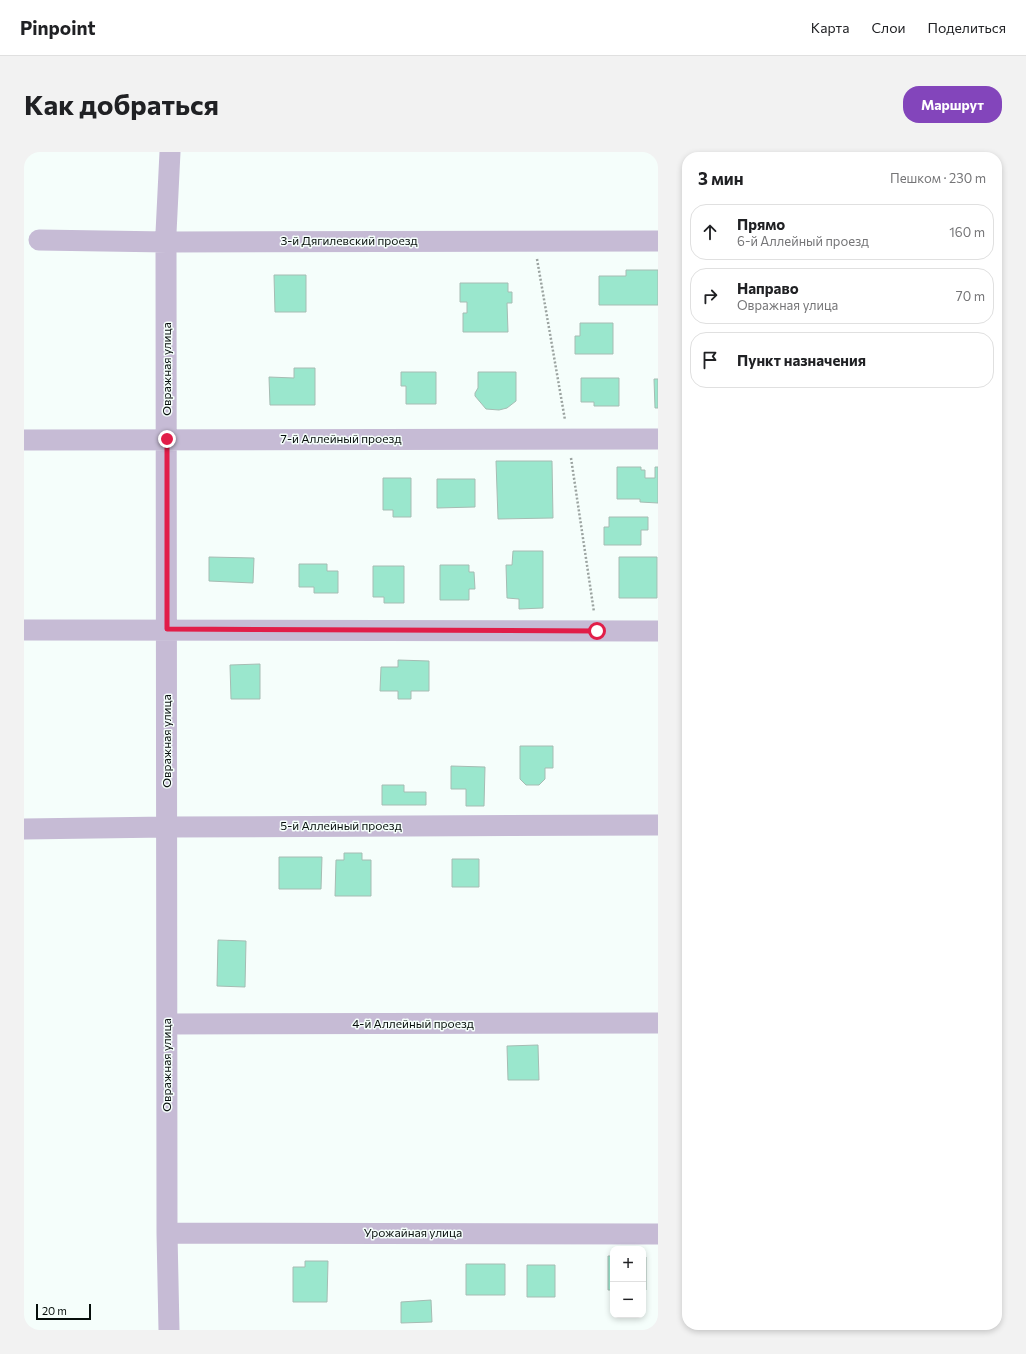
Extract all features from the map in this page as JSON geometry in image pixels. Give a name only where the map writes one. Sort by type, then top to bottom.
[{"type":"street","name":"Овражная улица","points":[[169,1330],[167,1233],[166,242],[170,152]]},
{"type":"street","name":"3-й Дягилевский проезд","points":[[39,240],[166,242],[658,241]]},
{"type":"street","name":"7-й Аллейный проезд","points":[[24,440],[658,439]]},
{"type":"street","points":[[24,630],[167,629],[658,631]]},
{"type":"street","name":"5-й Аллейный проезд","points":[[24,829],[658,825]]},
{"type":"street","name":"4-й Аллейный проезд","points":[[167,1024],[658,1023]]},
{"type":"street","name":"Урожайная улица","points":[[167,1233],[658,1234]]},
{"type":"building","points":[[626,270],[658,270],[658,305],[599,305],[599,276],[626,276]]},
{"type":"building","points":[[274,275],[306,275],[306,312],[275,312]]},
{"type":"building","points":[[460,283],[508,283],[508,292],[512,292],[512,303],[507,303],[508,332],[463,332],[463,313],[467,313],[467,302],[460,302]]},
{"type":"building","points":[[580,323],[613,323],[613,354],[575,354],[575,336],[580,336]]},
{"type":"building","points":[[294,368],[315,368],[315,405],[270,405],[269,377],[294,378]]},
{"type":"building","points":[[401,372],[436,372],[436,404],[406,404],[406,386],[401,386]]},
{"type":"building","points":[[478,372],[516,372],[516,401],[507,408],[499,410],[486,409],[475,396],[478,388]]},
{"type":"building","points":[[581,378],[619,378],[619,406],[594,406],[594,402],[581,402]]},
{"type":"building","points":[[654,379],[658,379],[658,408],[655,408]]},
{"type":"building","points":[[496,461],[552,461],[553,518],[498,519]]},
{"type":"building","points":[[617,467],[641,467],[641,470],[645,470],[645,478],[655,478],[655,467],[658,467],[658,503],[640,502],[640,499],[617,499]]},
{"type":"building","points":[[383,478],[411,478],[411,517],[393,517],[393,510],[383,510]]},
{"type":"building","points":[[437,479],[475,479],[475,507],[437,508]]},
{"type":"building","points":[[609,517],[648,517],[648,530],[641,530],[641,545],[604,545],[604,527],[609,527]]},
{"type":"building","points":[[513,551],[543,551],[543,608],[519,609],[519,599],[507,598],[506,565],[512,565]]},
{"type":"building","points":[[209,557],[254,558],[253,583],[209,581]]},
{"type":"building","points":[[619,557],[657,557],[657,598],[619,598]]},
{"type":"building","points":[[299,564],[327,564],[327,571],[338,571],[338,593],[314,593],[314,587],[299,587]]},
{"type":"building","points":[[440,565],[469,565],[469,572],[474,572],[475,589],[469,589],[469,600],[440,600]]},
{"type":"building","points":[[373,566],[404,566],[404,603],[384,603],[384,597],[373,597]]},
{"type":"building","points":[[398,660],[429,661],[429,691],[411,691],[411,699],[398,699],[398,691],[380,691],[381,667],[398,667]]},
{"type":"building","points":[[260,664],[260,699],[231,699],[230,665]]},
{"type":"building","points":[[520,746],[553,746],[553,768],[545,768],[545,779],[539,785],[526,785],[520,779]]},
{"type":"building","points":[[451,766],[485,767],[484,806],[466,806],[466,789],[451,789]]},
{"type":"building","points":[[382,785],[404,785],[404,792],[426,792],[426,805],[382,805]]},
{"type":"building","points":[[344,853],[362,853],[362,860],[371,860],[371,896],[335,896],[336,860],[344,860]]},
{"type":"building","points":[[279,857],[322,857],[321,889],[279,889]]},
{"type":"building","points":[[452,859],[479,859],[479,887],[452,887]]},
{"type":"building","points":[[218,940],[246,941],[245,987],[217,986]]},
{"type":"building","points":[[538,1045],[539,1080],[508,1080],[507,1046]]},
{"type":"building","points":[[608,1256],[610,1256],[610,1290],[608,1290]]},
{"type":"building","points":[[305,1261],[328,1261],[327,1302],[293,1302],[293,1267],[305,1267]]},
{"type":"building","points":[[466,1264],[505,1264],[505,1295],[466,1295]]},
{"type":"building","points":[[527,1265],[555,1265],[555,1297],[527,1297]]},
{"type":"building","points":[[431,1300],[432,1322],[401,1323],[401,1302]]},
{"type":"route","points":[[167,439],[167,629],[597,631]]}]
